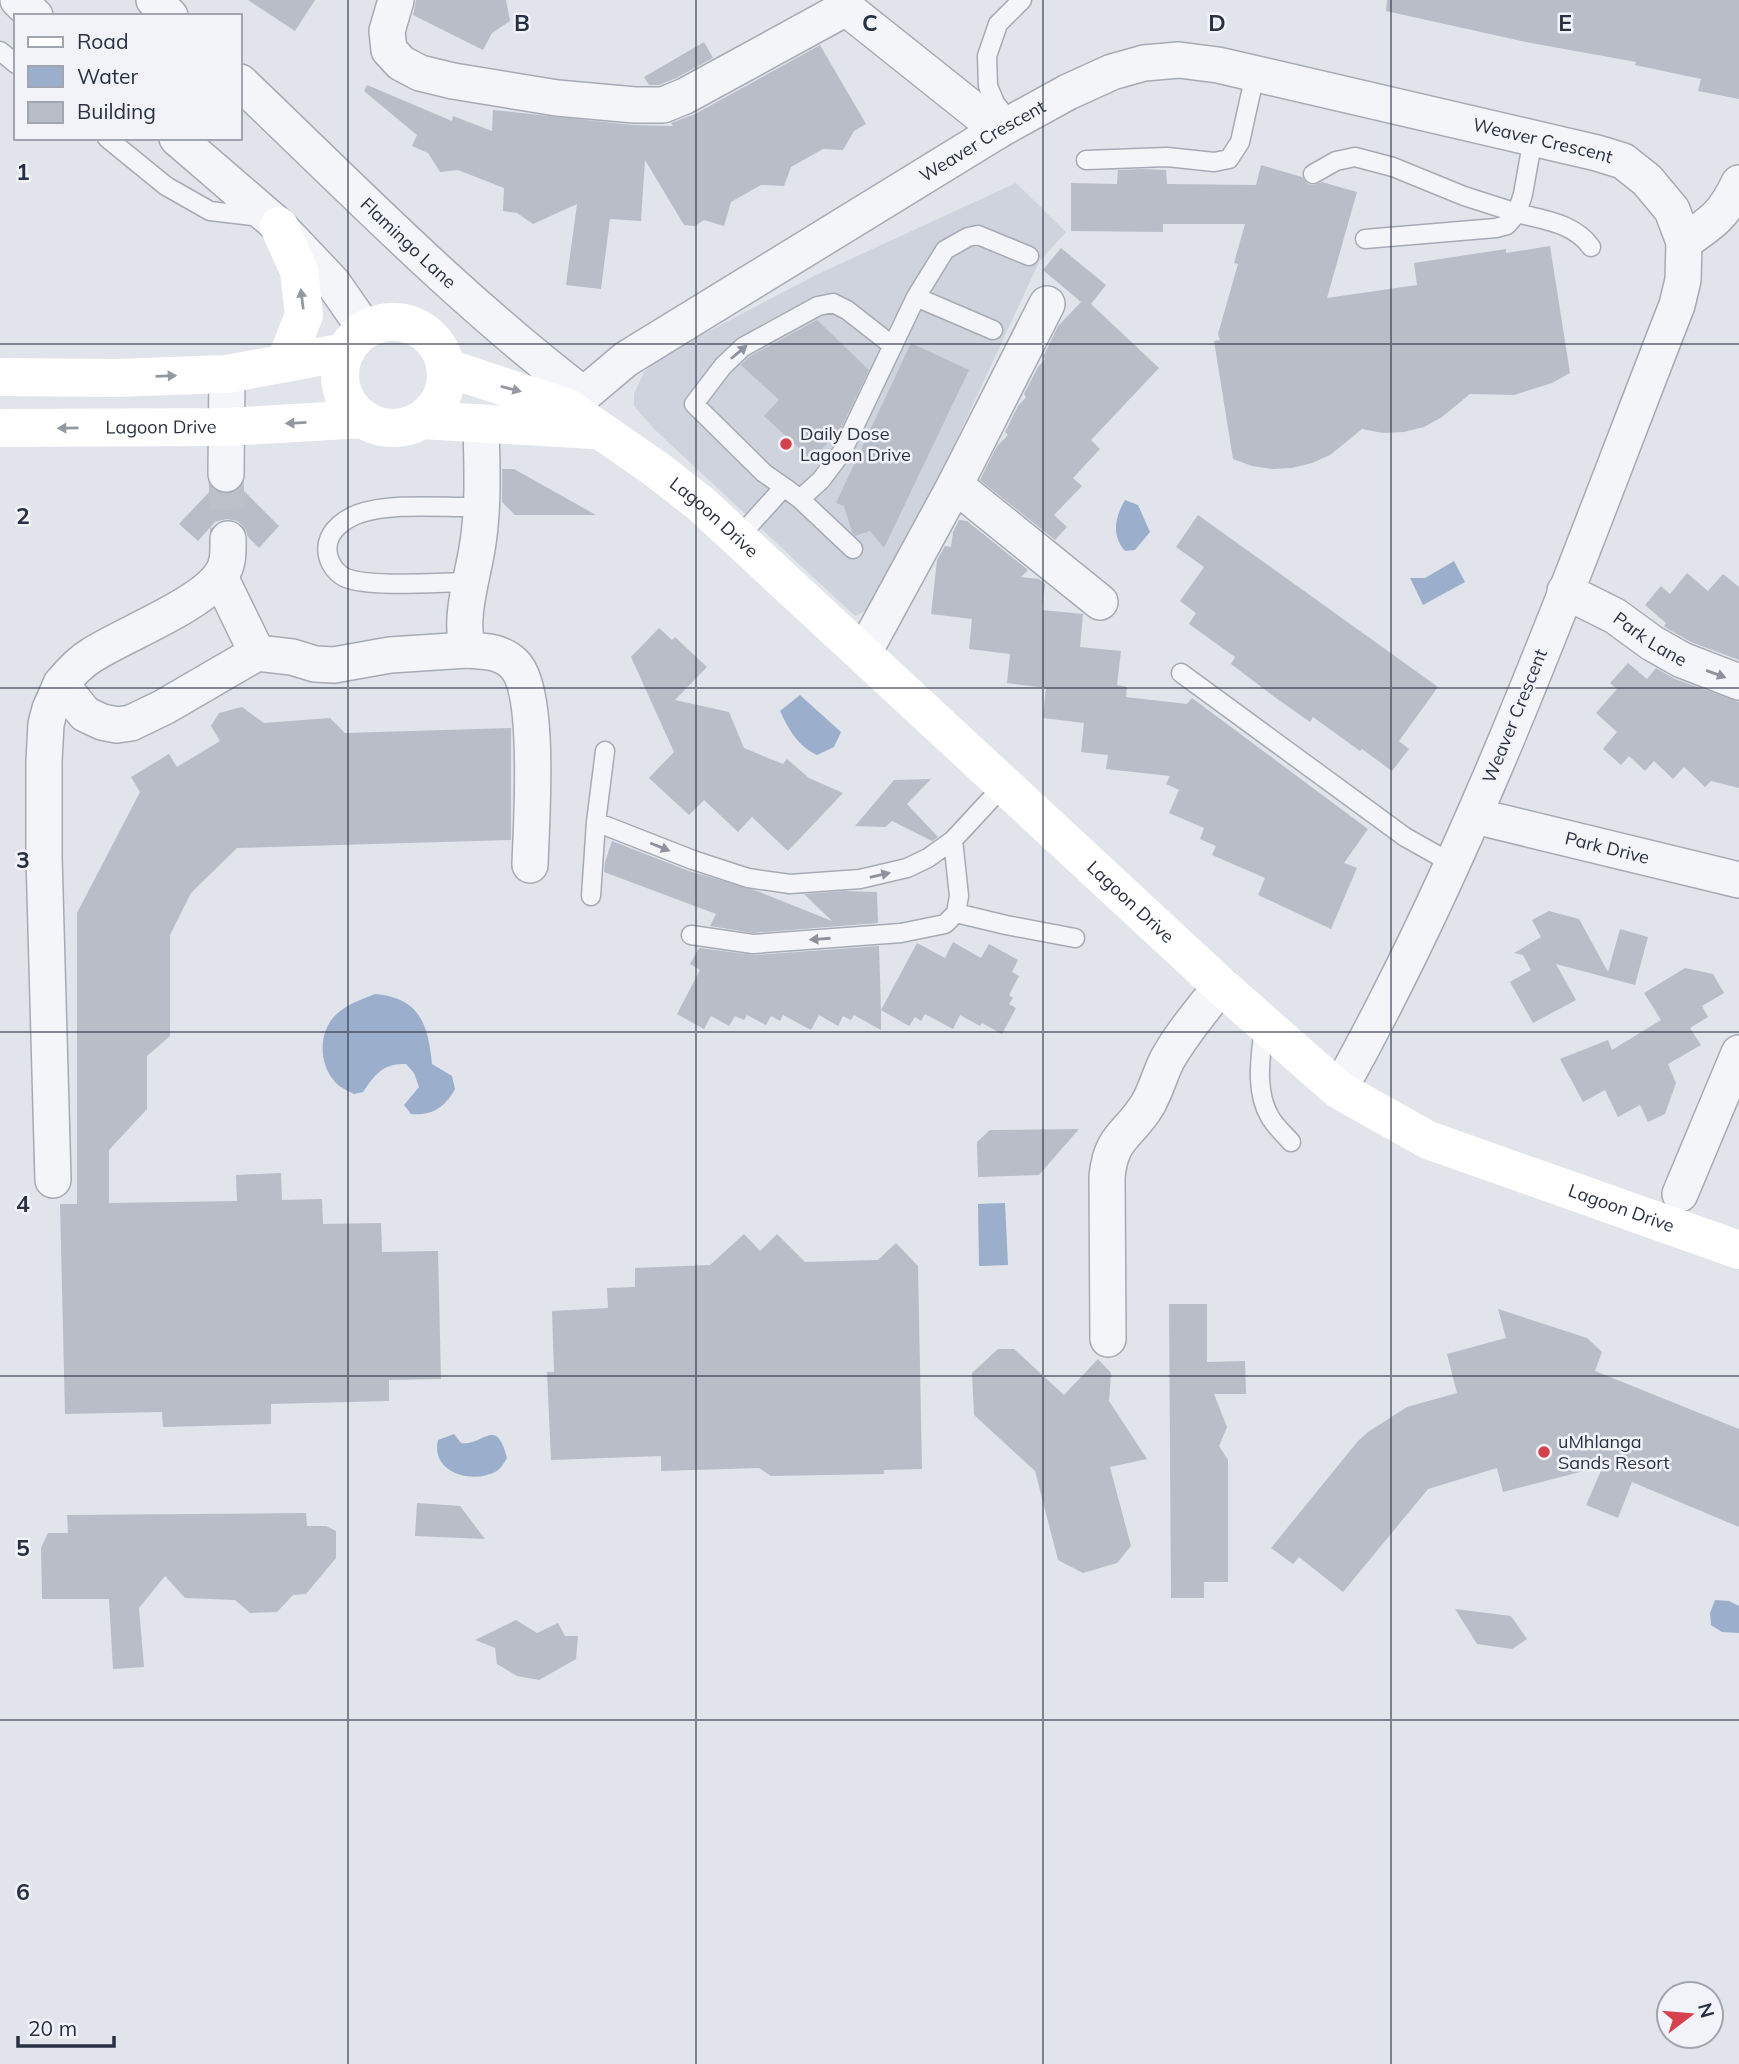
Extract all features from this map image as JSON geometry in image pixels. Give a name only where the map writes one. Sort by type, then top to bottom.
[{"type":"street","points":[[18,0],[33,14]]},
{"type":"street","points":[[154,0],[168,14]]},
{"type":"street","points":[[396,0],[387,31],[389,50],[401,63],[419,73],[556,98],[635,105],[663,105],[685,96],[850,4],[1005,126]]},
{"type":"street","name":"Weaver Crescent","points":[[567,410],[626,359],[1005,126],[1101,77],[1144,62],[1179,60],[1218,65],[1533,138],[1623,161],[1647,180],[1672,211],[1684,242],[1683,280],[1677,305],[1475,816],[1385,1007],[1339,1090]]},
{"type":"street","name":"Flamingo Lane","points":[[242,84],[452,285],[524,349],[567,410]]},
{"type":"street","points":[[179,140],[275,222],[333,283],[355,340]]},
{"type":"street","points":[[1684,242],[1714,222],[1728,206],[1739,183]]},
{"type":"street","points":[[275,222],[299,271],[304,315],[285,363]]},
{"type":"street","points":[[863,654],[956,485],[1047,304]]},
{"type":"street","points":[[0,377],[116,378],[227,374],[285,363],[355,340],[380,323],[394,321],[410,323],[423,330],[434,340],[442,353],[447,368],[447,383],[442,398],[433,411],[408,426],[393,428],[377,426],[352,409],[340,381],[340,366],[355,340]]},
{"type":"street","name":"Lagoon Drive","points":[[447,368],[567,410],[656,468],[701,504],[1264,1026],[1339,1090],[1428,1140],[1739,1250]]},
{"type":"street","points":[[226,474],[227,374]]},
{"type":"street","points":[[116,378],[118,427]]},
{"type":"street","name":"Lagoon Drive","points":[[422,420],[481,425],[567,410]]},
{"type":"street","name":"Lagoon Drive","points":[[0,428],[226,427],[364,419]]},
{"type":"street","points":[[467,650],[463,625],[477,548],[481,507],[481,425]]},
{"type":"street","points":[[956,485],[1100,602]]},
{"type":"street","points":[[53,1180],[44,856],[44,761],[46,724],[50,709],[61,684],[90,656],[179,608],[210,587],[226,567],[228,539]]},
{"type":"street","points":[[220,577],[257,653]]},
{"type":"street","name":"Park Lane","points":[[1565,592],[1615,615],[1652,643],[1682,660],[1739,682]]},
{"type":"street","points":[[61,684],[85,714],[117,725],[131,723],[164,707],[257,653],[334,665],[390,655],[467,650],[501,655],[513,663],[527,687],[532,719],[530,865]]},
{"type":"street","name":"Park Drive","points":[[1475,816],[1739,880]]},
{"type":"street","points":[[1108,1339],[1109,1157],[1117,1142],[1147,1104],[1182,1035],[1221,986]]},
{"type":"street","points":[[1680,1194],[1739,1053]]},
{"type":"lane","points":[[1005,126],[988,86],[987,56],[998,23],[1022,0]]},
{"type":"lane","points":[[0,51],[14,62]]},
{"type":"lane","points":[[1086,160],[1167,157],[1214,162],[1229,159],[1240,142],[1255,74]]},
{"type":"lane","points":[[1365,239],[1507,225],[1517,213],[1523,194],[1533,138]]},
{"type":"lane","points":[[109,140],[166,186],[210,211],[275,222]]},
{"type":"lane","points":[[1313,174],[1344,158],[1355,157],[1393,167],[1448,190],[1517,213],[1574,229],[1583,235],[1591,247]]},
{"type":"lane","points":[[800,499],[821,481],[842,452],[916,297],[945,250],[968,237],[978,235],[1029,256]]},
{"type":"lane","points":[[916,297],[993,330]]},
{"type":"lane","points":[[853,550],[800,499],[764,473],[694,404],[723,366],[743,347],[818,306],[833,303],[847,310],[893,346]]},
{"type":"lane","points":[[738,538],[784,487]]},
{"type":"lane","points":[[470,582],[376,582],[345,577],[334,570],[328,557],[328,543],[332,531],[358,514],[376,510],[481,507]]},
{"type":"lane","points":[[1181,673],[1405,837],[1453,864]]},
{"type":"lane","points":[[591,896],[596,822],[605,751]]},
{"type":"lane","points":[[596,822],[693,860],[748,878],[790,884],[860,880],[907,868],[928,858],[953,840],[1004,785]]},
{"type":"lane","points":[[691,935],[753,944],[901,933],[945,924],[956,913],[959,896],[953,840]]},
{"type":"lane","points":[[956,913],[1074,939]]},
{"type":"lane","points":[[1264,1026],[1259,1076],[1262,1096],[1269,1117],[1291,1142]]},
{"type":"shaded area","points":[[1016,183],[1066,232],[1039,262],[881,603],[855,616],[654,429],[634,406],[634,394],[644,372],[665,354],[816,275]]},
{"type":"water","points":[[1125,500],[1138,505],[1150,532],[1135,550],[1125,551],[1118,539],[1116,526]]},
{"type":"water","points":[[1454,561],[1465,582],[1423,605],[1410,578],[1425,578]]},
{"type":"water","points":[[800,695],[841,732],[834,747],[817,755],[795,737],[780,711]]},
{"type":"water","points":[[375,994],[402,1001],[412,1007],[424,1025],[432,1064],[452,1076],[455,1089],[438,1109],[411,1114],[404,1105],[419,1087],[414,1073],[406,1064],[386,1068],[376,1075],[363,1092],[354,1094],[339,1086],[326,1068],[323,1043],[327,1026],[341,1010]]},
{"type":"water","points":[[1005,1203],[1008,1265],[979,1266],[978,1204]]},
{"type":"water","points":[[454,1434],[461,1443],[494,1435],[503,1445],[507,1458],[498,1470],[487,1475],[477,1477],[456,1473],[440,1461],[437,1451],[438,1440]]},
{"type":"water","points":[[1715,1600],[1729,1601],[1739,1606],[1739,1633],[1722,1632],[1711,1625],[1710,1613]]},
{"type":"building","points":[[248,0],[315,0],[295,31]]},
{"type":"building","points":[[416,0],[506,0],[510,21],[492,33],[483,50],[413,15]]},
{"type":"building","points":[[1387,0],[1739,0],[1739,99],[1698,91],[1701,79],[1635,65],[1636,62],[1531,43],[1386,11]]},
{"type":"building","points":[[704,42],[713,58],[676,78],[659,85],[649,85],[644,77]]},
{"type":"building","points":[[820,45],[866,124],[854,131],[843,150],[823,149],[791,167],[784,186],[761,185],[731,202],[724,226],[704,220],[695,226],[684,225],[645,160],[641,221],[610,219],[601,289],[566,285],[577,204],[533,224],[517,213],[503,211],[504,188],[458,170],[440,172],[428,153],[412,146],[417,135],[364,91],[367,85],[452,121],[453,116],[492,131],[493,110],[633,125],[673,126],[671,123],[695,114]]},
{"type":"building","points":[[1261,165],[1302,177],[1308,184],[1322,182],[1357,192],[1327,298],[1417,285],[1414,263],[1506,249],[1506,253],[1550,246],[1570,373],[1552,383],[1514,395],[1470,394],[1442,417],[1424,427],[1383,433],[1362,429],[1330,455],[1312,463],[1272,469],[1233,459],[1214,341],[1220,340],[1218,334],[1238,264],[1234,263],[1245,224],[1163,224],[1163,232],[1071,231],[1071,183],[1117,184],[1118,170],[1142,169],[1166,170],[1167,184],[1256,185]]},
{"type":"building","points":[[1061,248],[1106,285],[1091,304],[1159,368],[1091,440],[1100,449],[1073,478],[1082,486],[1054,515],[1067,527],[1055,540],[980,480],[997,446],[1008,435],[1005,432],[1018,406],[1026,397],[1024,394],[1038,367],[1045,359],[1043,357],[1058,326],[1081,302],[1043,270]]},
{"type":"building","points":[[817,320],[869,370],[841,428],[812,460],[764,416],[779,400],[741,365],[749,357]]},
{"type":"building","points":[[911,343],[969,370],[884,548],[870,531],[855,536],[844,506],[836,503]]},
{"type":"building","points":[[502,469],[514,469],[596,515],[515,515],[502,502]]},
{"type":"building","points":[[240,487],[279,526],[259,548],[237,521],[227,519],[215,522],[198,541],[179,524],[213,488],[226,494],[235,492]]},
{"type":"building","points":[[1198,515],[1438,687],[1399,741],[1409,749],[1392,771],[1313,717],[1310,722],[1276,698],[1231,664],[1235,657],[1189,624],[1196,613],[1180,601],[1204,567],[1176,547]]},
{"type":"building","points":[[959,520],[967,521],[1028,570],[1021,577],[1039,579],[1045,584],[1042,610],[1083,614],[1080,647],[1121,651],[1117,685],[1127,687],[1126,697],[1187,704],[1192,698],[1368,829],[1344,863],[1357,868],[1331,929],[1258,895],[1265,878],[1212,855],[1216,846],[1200,839],[1204,828],[1169,813],[1179,790],[1166,784],[1170,776],[1106,769],[1108,755],[1081,752],[1084,723],[1043,718],[1046,688],[1007,683],[1010,654],[969,649],[972,619],[931,614],[937,560],[945,546],[951,547],[953,532]]},
{"type":"building","points":[[1687,573],[1708,591],[1723,574],[1739,587],[1739,660],[1691,642],[1668,629],[1664,626],[1666,623],[1645,605],[1661,586],[1670,594]]},
{"type":"building","points":[[659,628],[672,640],[675,637],[707,667],[675,700],[729,712],[744,748],[783,764],[787,759],[809,778],[843,793],[788,851],[752,817],[738,832],[704,800],[689,815],[649,778],[674,752],[631,657]]},
{"type":"building","points":[[1628,663],[1647,679],[1656,668],[1675,679],[1739,702],[1739,788],[1711,781],[1705,787],[1684,767],[1673,779],[1654,761],[1645,771],[1629,756],[1621,765],[1603,749],[1617,732],[1596,713],[1617,689],[1610,683]]},
{"type":"building","points":[[242,707],[264,723],[330,718],[345,733],[511,728],[511,840],[237,848],[191,893],[170,935],[170,1036],[147,1056],[147,1109],[109,1150],[109,1203],[237,1201],[236,1175],[281,1173],[282,1200],[322,1199],[323,1224],[381,1223],[382,1252],[438,1251],[441,1379],[389,1380],[389,1401],[271,1404],[271,1424],[163,1427],[162,1412],[65,1414],[60,1204],[77,1204],[77,913],[140,792],[131,777],[169,754],[177,767],[220,741],[211,726],[219,713]]},
{"type":"building","points":[[931,779],[907,804],[938,837],[932,841],[892,821],[885,827],[855,826],[894,780]]},
{"type":"building","points":[[612,841],[689,871],[757,891],[832,921],[804,894],[877,892],[878,923],[753,933],[710,926],[716,914],[604,872]]},
{"type":"building","points":[[1549,911],[1579,919],[1608,972],[1620,929],[1648,937],[1635,985],[1556,964],[1576,1000],[1533,1023],[1510,982],[1531,970],[1523,955],[1514,953],[1541,937],[1532,920]]},
{"type":"building","points":[[953,942],[981,958],[989,944],[1018,960],[1012,972],[1019,976],[1009,995],[1013,998],[1009,1004],[1016,1008],[1002,1034],[960,1015],[953,1029],[925,1014],[921,1021],[915,1017],[909,1026],[881,1010],[917,943],[945,958]]},
{"type":"building","points":[[879,946],[881,1030],[854,1015],[851,1020],[843,1016],[838,1026],[819,1015],[811,1030],[783,1015],[780,1021],[771,1016],[766,1025],[747,1015],[744,1020],[735,1016],[729,1026],[711,1016],[704,1029],[677,1014],[700,970],[690,964],[699,948],[754,955]]},
{"type":"building","points":[[1685,968],[1713,974],[1724,993],[1702,1006],[1708,1017],[1690,1028],[1701,1045],[1668,1064],[1676,1083],[1665,1114],[1648,1122],[1640,1105],[1618,1117],[1605,1090],[1583,1102],[1560,1059],[1608,1040],[1612,1050],[1661,1020],[1644,993]]},
{"type":"building","points":[[1079,1129],[1039,1175],[978,1177],[977,1142],[990,1130]]},
{"type":"building","points":[[744,1234],[760,1251],[777,1234],[805,1262],[878,1260],[896,1243],[918,1266],[922,1469],[884,1470],[884,1474],[771,1476],[759,1468],[661,1471],[661,1456],[551,1460],[547,1372],[554,1372],[552,1311],[608,1308],[607,1288],[635,1287],[635,1268],[710,1265]]},
{"type":"building","points":[[1169,1304],[1207,1304],[1207,1362],[1245,1361],[1246,1394],[1214,1394],[1227,1427],[1219,1446],[1228,1460],[1228,1582],[1204,1582],[1204,1598],[1171,1598]]},
{"type":"building","name":"uMhlanga Sands Resort","points":[[1498,1309],[1587,1338],[1602,1352],[1595,1371],[1739,1429],[1739,1527],[1632,1482],[1618,1518],[1586,1505],[1603,1466],[1503,1492],[1497,1468],[1428,1489],[1343,1592],[1299,1557],[1293,1564],[1271,1548],[1368,1432],[1407,1407],[1457,1393],[1447,1354],[1506,1338]]},
{"type":"building","points":[[998,1349],[1014,1349],[1064,1395],[1098,1359],[1111,1373],[1109,1401],[1147,1459],[1110,1467],[1131,1546],[1117,1563],[1083,1573],[1058,1560],[1035,1471],[974,1415],[972,1373]]},
{"type":"building","points":[[417,1503],[460,1506],[485,1539],[415,1536]]},
{"type":"building","points":[[306,1513],[307,1526],[326,1526],[336,1531],[336,1558],[306,1594],[293,1595],[277,1612],[250,1613],[235,1600],[185,1598],[165,1576],[139,1608],[144,1667],[113,1669],[109,1599],[42,1599],[41,1548],[48,1533],[68,1533],[67,1515]]},
{"type":"building","points":[[1455,1609],[1511,1616],[1527,1639],[1512,1649],[1477,1644]]},
{"type":"building","points":[[516,1620],[537,1633],[558,1623],[565,1636],[578,1636],[576,1659],[539,1680],[517,1676],[497,1664],[495,1648],[475,1640]]},
{"type":"tunnel","points":[[226,474],[228,539]]},
{"type":"place","name":"Daily Dose Lagoon Drive","points":[[786,444]]},
{"type":"place","name":"uMhlanga Sands Resort","points":[[1544,1452]]}]
